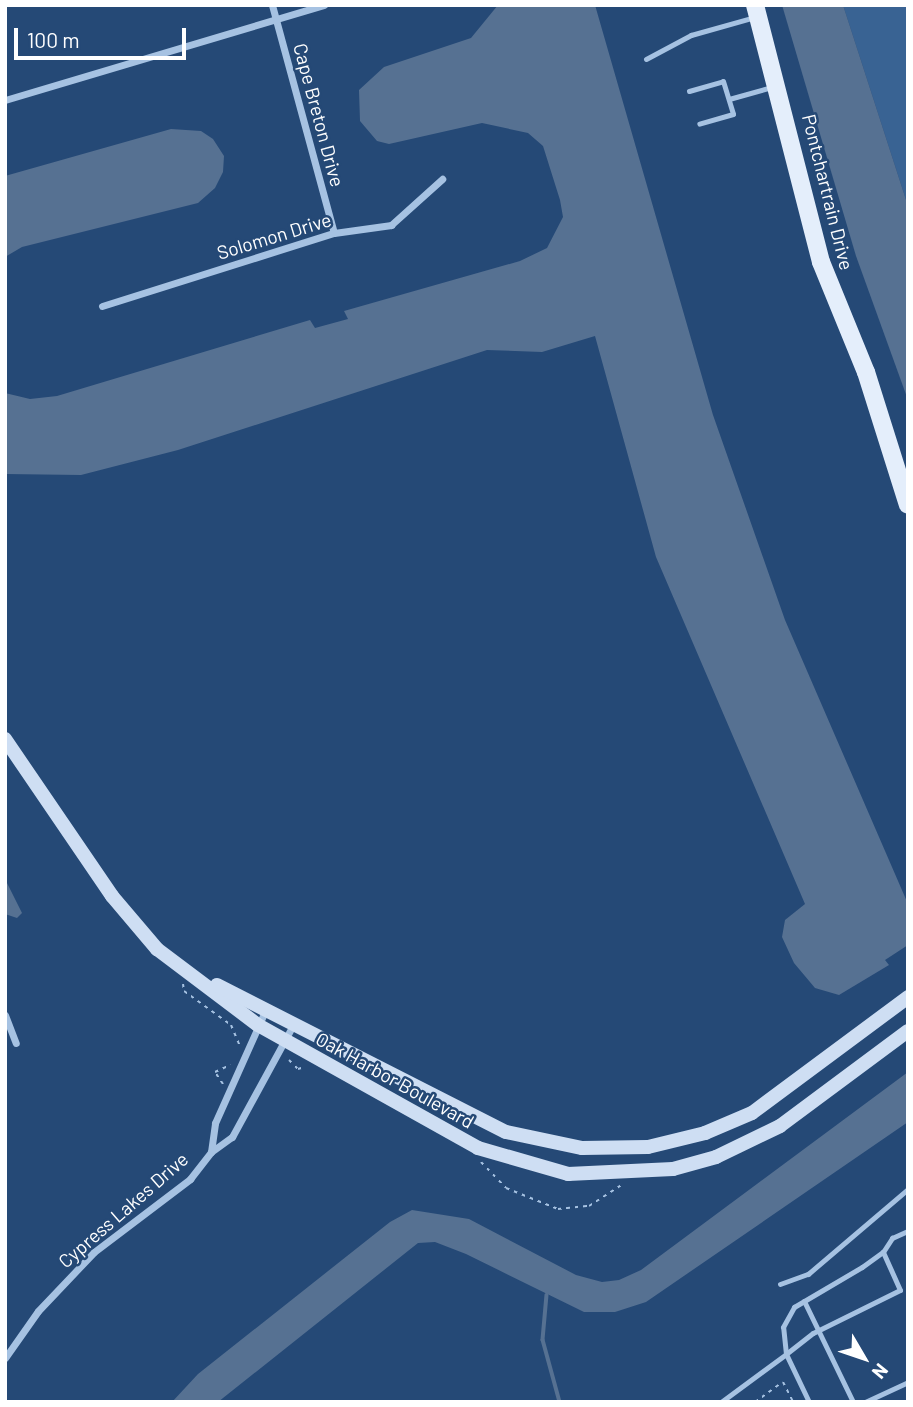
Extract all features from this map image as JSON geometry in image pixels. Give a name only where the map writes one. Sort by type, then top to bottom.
[{"type":"main road","name":"Pontchartrain Drive","points":[[757,10],[779,86],[821,262],[866,372],[908,505]]},
{"type":"street","name":"Cape Breton Drive","points":[[272,5],[334,233]]},
{"type":"street","points":[[5,100],[324,5]]},
{"type":"street","name":"Solomon Drive","points":[[102,306],[334,233],[391,225],[442,179]]},
{"type":"street","name":"Oak Harbor Boulevard","points":[[5,739],[112,896],[157,949],[258,1025],[478,1149],[568,1174],[598,1175],[673,1169],[716,1157],[780,1126],[908,1031]]},
{"type":"street","name":"Oak Harbor Boulevard","points":[[180,965],[293,1026],[506,1132],[582,1149],[648,1147],[705,1133],[752,1113],[908,998]]},
{"type":"street","name":"Cypress Lakes Drive","points":[[211,1152],[215,1123],[265,1011]]},
{"type":"street","points":[[5,1016],[16,1043]]},
{"type":"street","name":"Cypress Lakes Drive","points":[[5,1357],[65,1280],[94,1252],[190,1178],[211,1152],[232,1137],[293,1026]]},
{"type":"lane","points":[[646,59],[691,35],[757,10]]},
{"type":"lane","points":[[688,91],[723,81],[733,114],[699,124]]},
{"type":"lane","points":[[729,99],[779,86]]},
{"type":"lane","points":[[780,1284],[808,1274],[908,1189]]},
{"type":"lane","points":[[809,1402],[786,1354],[783,1327],[794,1307],[883,1252],[892,1238],[908,1231]]},
{"type":"lane","points":[[721,1402],[819,1330],[900,1290],[883,1252]]},
{"type":"lane","points":[[804,1301],[853,1402]]},
{"type":"lane","points":[[865,1402],[908,1382]]},
{"type":"path","points":[[755,1402],[782,1382],[793,1402]]},
{"type":"shaded area","points":[[498,5],[595,5],[713,415],[785,620],[908,904],[908,945],[885,960],[889,965],[839,995],[815,988],[794,963],[782,937],[785,920],[805,904],[656,557],[595,336],[542,352],[487,350],[178,450],[81,475],[5,474],[5,393],[30,399],[57,396],[310,320],[315,328],[348,319],[344,311],[520,261],[547,248],[563,217],[543,146],[528,133],[482,123],[389,144],[377,141],[360,121],[359,90],[384,67],[471,38]]},
{"type":"shaded area","points":[[782,5],[843,5],[908,206],[908,400],[856,256]]},
{"type":"shaded area","points":[[843,5],[908,5],[908,206]]},
{"type":"shaded area","points":[[171,129],[201,131],[213,139],[224,156],[223,172],[215,188],[198,203],[22,247],[5,257],[5,176]]},
{"type":"shaded area","points":[[5,879],[22,913],[17,918],[5,914]]},
{"type":"shaded area","points":[[908,1072],[908,1122],[646,1302],[615,1312],[584,1312],[466,1254],[435,1242],[418,1243],[218,1402],[172,1402],[198,1374],[390,1222],[412,1210],[469,1219],[576,1275],[602,1282],[619,1280],[641,1270]]},
{"type":"waterway","points":[[547,1295],[543,1340],[560,1402]]}]
